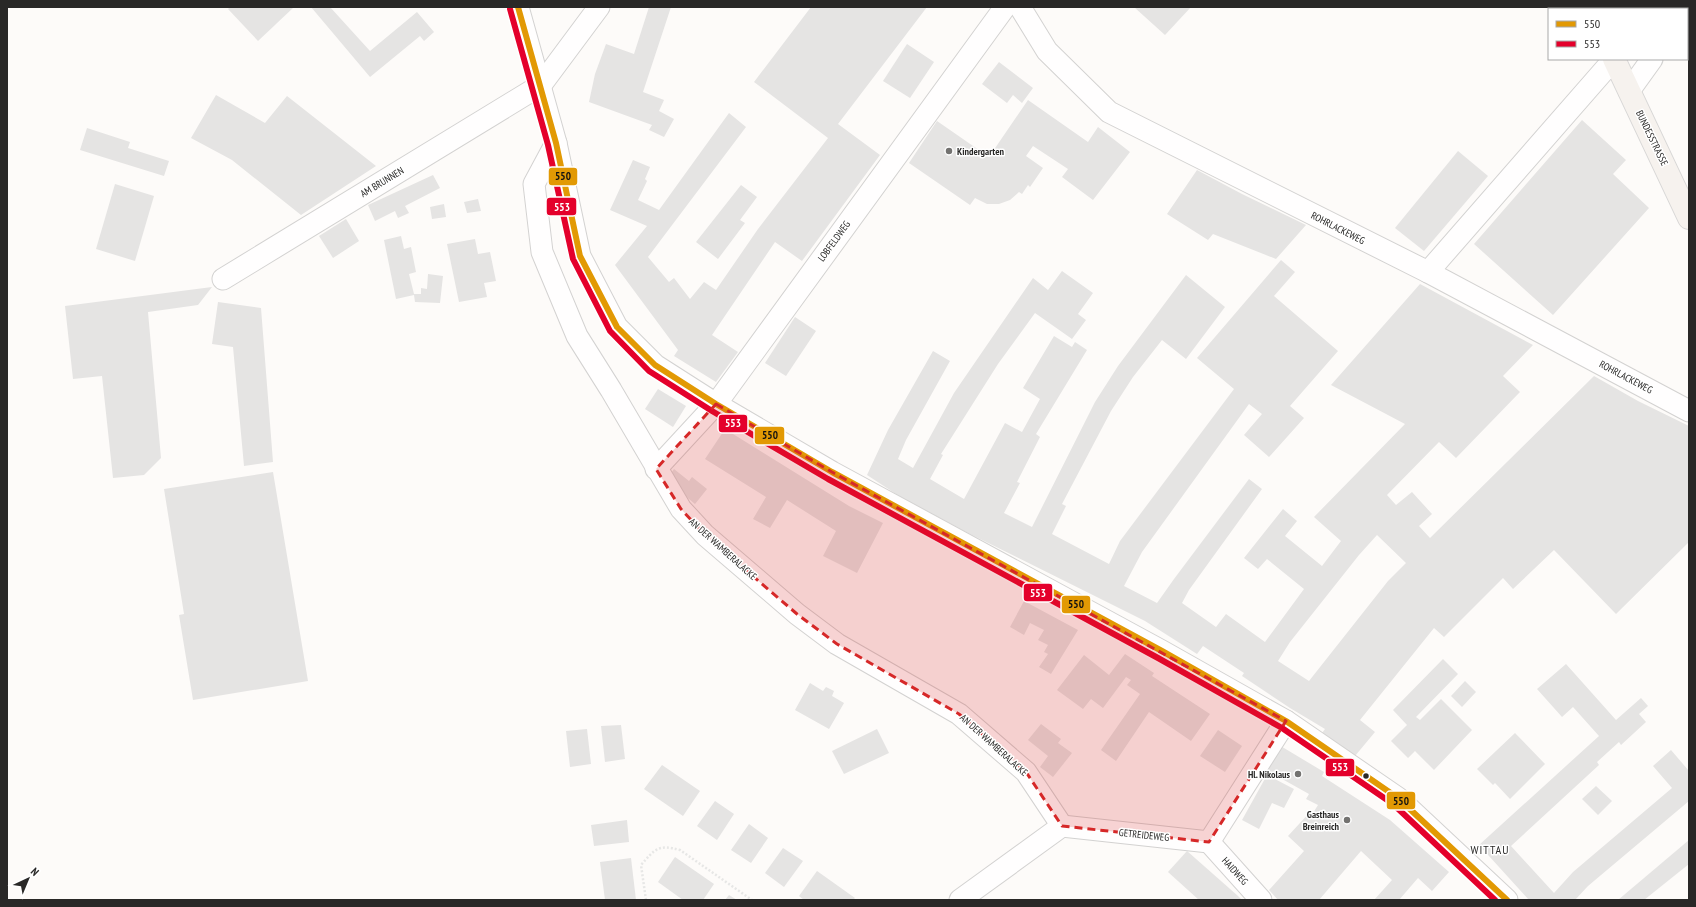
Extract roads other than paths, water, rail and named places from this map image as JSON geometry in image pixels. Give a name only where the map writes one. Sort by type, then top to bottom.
[{"type":"main road","name":"BUNDESSTRASSE","points":[[1614,60],[1689,218]]},
{"type":"street","points":[[518,7],[556,142],[580,256],[617,327],[655,365],[716,404],[832,472],[1162,651],[1286,722],[1398,798],[1507,900]]},
{"type":"street","points":[[541,85],[599,7]]},
{"type":"street","name":"LOBFELDWEG","points":[[656,469],[716,404],[1005,7]]},
{"type":"street","name":"ROHRLACKEWEG","points":[[1020,7],[1047,51],[1109,112],[1428,272],[1689,411]]},
{"type":"street","points":[[1428,272],[1613,60]]},
{"type":"street","points":[[1629,91],[1651,60]]},
{"type":"street","name":"AM BRUNNEN","points":[[222,278],[541,85]]},
{"type":"street","name":"AN DER WAMBERALACKE","points":[[556,142],[534,184],[542,252],[576,336],[611,390],[656,469],[681,509],[705,535],[797,614],[837,644],[959,714],[1026,772],[1062,826]]},
{"type":"street","points":[[1209,842],[1286,722]]},
{"type":"street","points":[[960,900],[982,894],[1062,826]]},
{"type":"street","name":"GETREIDEWEG","points":[[1062,826],[1209,842]]},
{"type":"street","name":"HAIDWEG","points":[[1209,842],[1261,900]]},
{"type":"place","name":"Kindergarten","points":[[949,151]]},
{"type":"place","name":"Hl. Nikolaus","points":[[1298,774]]},
{"type":"place","name":"Gasthaus Breinreich","points":[[1347,820]]},
{"type":"district","name":"WITTAU","points":[[1490,849]]}]
